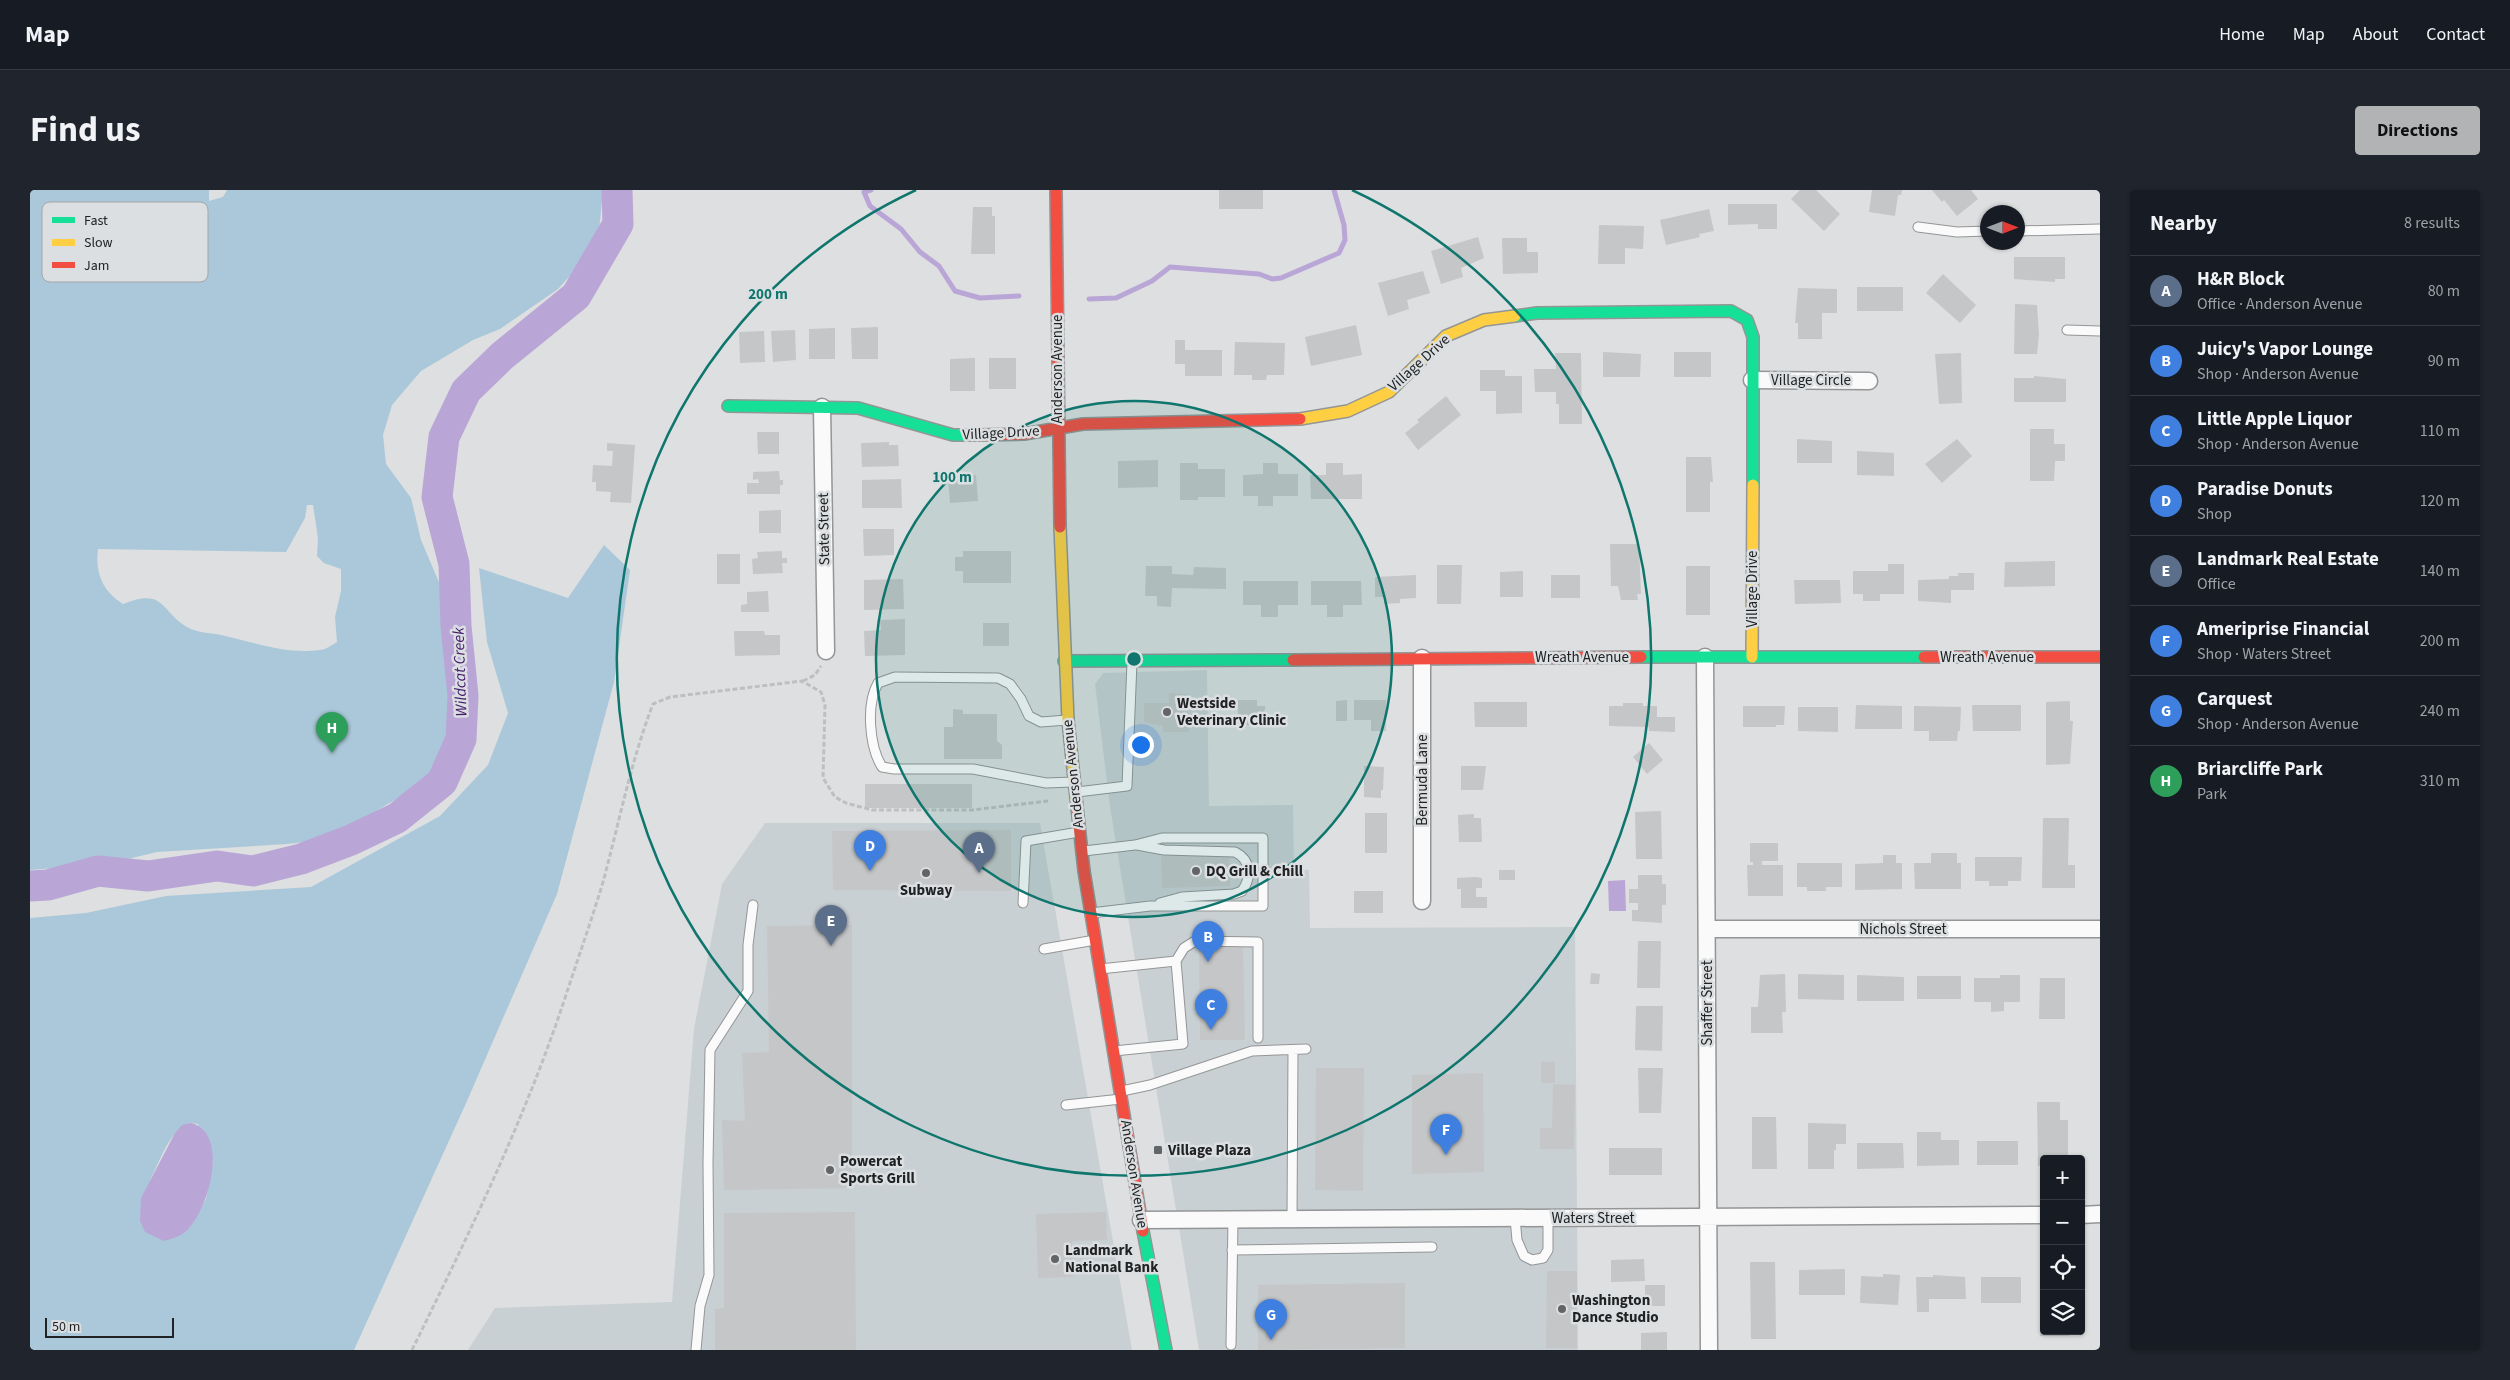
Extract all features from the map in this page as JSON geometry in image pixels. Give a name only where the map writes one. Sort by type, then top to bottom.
[{"type":"street","name":"Anderson Avenue","points":[[1056,190],[1058,429],[1064,661],[1074,787],[1095,940],[1141,1220],[1166,1350]]},
{"type":"street","name":"Village Drive","points":[[728,406],[858,408],[953,435],[1024,434],[1083,424],[1302,419],[1348,411],[1390,392],[1446,336],[1484,320],[1537,313],[1731,311],[1747,320],[1753,337],[1752,657]]},
{"type":"street","name":"Village Circle","points":[[1752,380],[1869,380]]},
{"type":"street","name":"State Street","points":[[822,407],[826,651]]},
{"type":"street","name":"Shaffer Street","points":[[1705,657],[1709,1350]]},
{"type":"street","name":"Wreath Avenue","points":[[1064,661],[1422,658],[2100,657]]},
{"type":"street","name":"Bermuda Lane","points":[[1422,658],[1422,901]]},
{"type":"street","name":"Nichols Street","points":[[1707,929],[2100,929]]},
{"type":"street","points":[[2085,1215],[2100,1214]]},
{"type":"street","name":"Waters Street","points":[[1141,1220],[2040,1215]]},
{"type":"lane","points":[[1918,227],[1957,232],[1980,231]]},
{"type":"lane","points":[[2025,231],[2100,229]]},
{"type":"lane","points":[[2067,330],[2100,331]]},
{"type":"lane","points":[[1068,720],[1041,722],[1029,716],[1021,699],[1010,684],[998,678],[895,677],[878,683],[871,694],[874,755],[882,766],[894,769],[974,769],[1074,787],[1127,786],[1132,660]]},
{"type":"lane","points":[[1022,903],[1026,841],[1079,832]]},
{"type":"lane","points":[[1082,851],[1135,845],[1162,838],[1263,838],[1263,906],[1150,906],[1091,913]]},
{"type":"lane","points":[[1135,845],[1164,850],[1235,852],[1243,856],[1248,865],[1247,884],[1242,891],[1234,894],[1182,897],[1150,906]]},
{"type":"lane","points":[[696,1350],[700,1306],[709,1275],[710,1050],[748,991],[748,945],[753,905]]},
{"type":"lane","points":[[1044,949],[1095,940]]},
{"type":"lane","points":[[1114,1051],[1183,1044],[1176,961],[1184,948],[1195,941],[1258,942],[1258,1038]]},
{"type":"lane","points":[[1100,969],[1176,961]]},
{"type":"lane","points":[[1066,1106],[1121,1095],[1252,1051],[1306,1049]]},
{"type":"lane","points":[[1292,1220],[1293,1050]]},
{"type":"lane","points":[[1514,1218],[1516,1240],[1524,1256],[1532,1260],[1543,1258],[1548,1250],[1548,1218]]},
{"type":"lane","points":[[1231,1345],[1232,1220]]},
{"type":"lane","points":[[1232,1250],[1432,1247]]},
{"type":"path","points":[[412,1350],[458,1255],[518,1121],[564,1003],[602,883],[640,738],[653,704],[670,697],[802,681],[815,675],[826,651]]},
{"type":"path","points":[[802,681],[821,692],[825,705],[823,778],[836,797],[846,803],[872,810],[972,810],[1048,801]]},
{"type":"shaded area","points":[[30,190],[209,190],[209,201],[223,197],[227,190],[603,190],[599,231],[587,257],[558,289],[500,329],[473,340],[421,371],[392,405],[383,435],[386,464],[411,498],[421,540],[441,587],[442,632],[447,657],[453,658],[460,702],[449,736],[429,775],[405,794],[350,826],[321,840],[287,844],[157,852],[107,864],[30,870]],"holes":[[[307,505],[313,505],[318,538],[317,556],[324,563],[341,569],[341,591],[335,617],[337,642],[324,649],[308,651],[282,649],[191,629],[181,623],[156,600],[148,598],[137,599],[123,604],[105,587],[99,573],[97,557],[98,549],[286,552],[305,518]]]},
{"type":"shaded area","points":[[604,545],[630,570],[614,682],[557,894],[467,1101],[354,1350],[30,1350],[30,918],[86,913],[166,896],[311,887],[440,816],[488,765],[508,713],[487,642],[479,568],[568,598]],"holes":[[[191,1123],[198,1124],[213,1163],[206,1199],[194,1221],[150,1180],[171,1139],[183,1126]]]},
{"type":"shaded area","points":[[1207,670],[1209,806],[1293,805],[1294,869],[1309,870],[1310,928],[1575,927],[1578,1350],[1199,1350],[1110,807],[1095,684],[1103,673]]},
{"type":"shaded area","points":[[765,823],[1040,823],[1132,1350],[468,1350],[495,1308],[672,1302],[694,1029],[722,884]]},
{"type":"shaded area","points":[[1625,880],[1626,911],[1609,911],[1608,881]]},
{"type":"shaded area","points":[[191,1123],[203,1130],[210,1142],[213,1157],[208,1192],[194,1222],[183,1234],[164,1241],[145,1232],[140,1221],[141,1198],[175,1133],[182,1125]]},
{"type":"building","points":[[1219,190],[1263,190],[1263,209],[1219,209]]},
{"type":"building","points":[[1800,190],[1816,190],[1840,214],[1824,231],[1791,199]]},
{"type":"building","points":[[1872,190],[1902,190],[1901,195],[1898,195],[1895,216],[1869,212]]},
{"type":"building","points":[[1932,190],[1971,190],[1978,199],[1957,216],[1944,200],[1942,202]]},
{"type":"building","points":[[1728,204],[1777,204],[1777,229],[1758,229],[1758,224],[1728,225]]},
{"type":"building","points":[[973,207],[992,207],[992,216],[995,216],[995,254],[971,254]]},
{"type":"building","points":[[1709,209],[1714,231],[1699,234],[1700,237],[1666,245],[1660,220]]},
{"type":"building","points":[[1599,225],[1644,226],[1643,249],[1625,248],[1625,264],[1598,264]]},
{"type":"building","points":[[1478,237],[1484,258],[1461,268],[1463,277],[1441,284],[1431,251]]},
{"type":"building","points":[[1502,238],[1527,238],[1527,252],[1538,252],[1538,273],[1503,274]]},
{"type":"building","points":[[2014,257],[2065,257],[2065,279],[2055,279],[2055,282],[2014,279]]},
{"type":"building","points":[[1423,271],[1430,293],[1407,300],[1409,309],[1388,316],[1378,283]]},
{"type":"building","points":[[1943,274],[1976,305],[1960,323],[1926,293]]},
{"type":"building","points":[[1857,287],[1903,287],[1903,311],[1857,311]]},
{"type":"building","points":[[1798,288],[1837,289],[1837,313],[1822,313],[1822,339],[1798,339],[1798,323],[1795,323]]},
{"type":"building","points":[[2015,304],[2037,305],[2039,335],[2037,354],[2014,354]]},
{"type":"building","points":[[1356,325],[1362,355],[1311,366],[1305,337]]},
{"type":"building","points":[[878,327],[878,359],[852,359],[851,328]]},
{"type":"building","points":[[835,328],[835,359],[809,359],[809,329]]},
{"type":"building","points":[[795,330],[796,360],[773,362],[771,331]]},
{"type":"building","points":[[764,331],[765,362],[740,363],[739,332]]},
{"type":"building","points":[[1175,340],[1185,340],[1185,350],[1222,350],[1222,376],[1185,376],[1185,364],[1175,364]]},
{"type":"building","points":[[1235,342],[1285,343],[1284,375],[1267,375],[1266,380],[1252,380],[1252,375],[1234,375]]},
{"type":"building","points":[[1603,352],[1641,354],[1640,377],[1603,377]]},
{"type":"building","points":[[1674,352],[1711,352],[1711,377],[1674,377]]},
{"type":"building","points":[[1555,353],[1581,353],[1582,424],[1559,424],[1559,404],[1556,404],[1556,392],[1535,392],[1534,369],[1556,369]]},
{"type":"building","points":[[1961,353],[1962,403],[1939,404],[1935,354]]},
{"type":"building","points":[[975,358],[975,391],[950,391],[950,359]]},
{"type":"building","points":[[989,358],[1016,358],[1016,389],[989,389]]},
{"type":"building","points":[[1480,370],[1505,370],[1505,376],[1522,376],[1522,413],[1496,414],[1496,391],[1480,391]]},
{"type":"building","points":[[2034,376],[2066,379],[2066,402],[2014,402],[2014,378],[2034,378]]},
{"type":"building","points":[[1446,396],[1461,415],[1418,450],[1405,433],[1419,422],[1417,420]]},
{"type":"building","points":[[2030,429],[2054,429],[2054,444],[2065,444],[2065,461],[2055,461],[2054,481],[2030,481]]},
{"type":"building","points":[[757,432],[779,432],[779,454],[758,454]]},
{"type":"building","points":[[1797,439],[1832,441],[1832,463],[1797,463]]},
{"type":"building","points":[[1957,439],[1972,456],[1942,483],[1925,464]]},
{"type":"building","points":[[889,442],[889,445],[898,445],[899,466],[862,467],[861,443]]},
{"type":"building","points":[[607,443],[635,445],[631,503],[610,502],[611,492],[596,491],[596,482],[592,482],[593,465],[612,466],[613,451],[607,451]]},
{"type":"building","points":[[1857,451],[1894,453],[1894,476],[1857,475]]},
{"type":"building","points":[[1686,457],[1711,457],[1713,482],[1710,482],[1710,512],[1686,512]]},
{"type":"building","points":[[1158,460],[1158,487],[1118,488],[1118,461]]},
{"type":"building","points":[[1180,463],[1198,463],[1198,469],[1225,469],[1225,497],[1198,497],[1198,500],[1180,500]]},
{"type":"building","points":[[1263,463],[1278,463],[1278,474],[1298,474],[1298,496],[1273,496],[1273,506],[1258,506],[1258,496],[1243,496],[1243,475],[1263,474]]},
{"type":"building","points":[[1326,463],[1343,463],[1343,475],[1362,474],[1362,499],[1311,499],[1310,475],[1326,475]]},
{"type":"building","points":[[779,471],[780,480],[783,480],[783,485],[780,485],[780,494],[747,494],[747,483],[759,483],[758,479],[753,480],[753,472]]},
{"type":"building","points":[[976,475],[978,501],[950,503],[948,478]]},
{"type":"building","points":[[901,479],[902,508],[862,508],[862,480]]},
{"type":"building","points":[[781,510],[781,533],[759,533],[759,511]]},
{"type":"building","points":[[863,529],[894,529],[894,555],[864,556]]},
{"type":"building","points":[[1610,544],[1639,544],[1641,594],[1637,594],[1638,600],[1621,600],[1618,586],[1611,586]]},
{"type":"building","points":[[782,551],[782,558],[787,558],[787,563],[782,563],[783,573],[753,574],[752,559],[758,558],[757,552]]},
{"type":"building","points":[[963,551],[1011,551],[1011,583],[963,583],[963,571],[955,571],[955,557],[963,557]]},
{"type":"building","points":[[717,554],[740,554],[740,584],[717,584]]},
{"type":"building","points":[[2055,561],[2055,586],[2004,587],[2005,562]]},
{"type":"building","points":[[1888,564],[1904,564],[1904,594],[1880,594],[1880,601],[1863,601],[1863,594],[1853,594],[1853,571],[1888,571]]},
{"type":"building","points":[[1437,565],[1462,565],[1461,604],[1437,604]]},
{"type":"building","points":[[1146,566],[1172,566],[1172,574],[1193,575],[1194,567],[1226,568],[1226,589],[1172,588],[1171,607],[1157,606],[1157,596],[1145,596]]},
{"type":"building","points":[[1686,566],[1710,566],[1710,615],[1686,615]]},
{"type":"building","points":[[1523,571],[1523,597],[1500,597],[1500,572]]},
{"type":"building","points":[[1958,573],[1974,573],[1974,590],[1951,590],[1951,603],[1918,601],[1918,580],[1949,579],[1949,576],[1958,576]]},
{"type":"building","points":[[1416,575],[1416,598],[1400,599],[1400,603],[1384,604],[1384,597],[1375,597],[1375,577]]},
{"type":"building","points":[[1551,575],[1580,575],[1580,598],[1551,598]]},
{"type":"building","points":[[903,579],[904,609],[864,610],[864,580]]},
{"type":"building","points":[[1794,580],[1840,580],[1841,603],[1795,604]]},
{"type":"building","points":[[1243,581],[1298,581],[1298,605],[1278,605],[1278,617],[1261,617],[1261,605],[1243,605]]},
{"type":"building","points":[[1311,581],[1361,581],[1362,605],[1343,605],[1343,617],[1327,617],[1327,605],[1311,605]]},
{"type":"building","points":[[768,591],[769,612],[741,612],[741,605],[747,604],[747,592]]},
{"type":"building","points":[[905,619],[905,655],[865,656],[864,631],[881,630],[880,620]]},
{"type":"building","points":[[983,623],[1009,623],[1009,646],[983,646]]},
{"type":"building","points":[[734,631],[764,631],[765,635],[780,635],[780,655],[735,656]]},
{"type":"building","name":"Westside Veterinary Clinic","points":[[1169,693],[1189,694],[1189,732],[1163,732],[1163,726],[1144,722],[1144,703],[1169,703]]},
{"type":"building","points":[[1238,700],[1257,700],[1257,706],[1265,706],[1264,725],[1238,725]]},
{"type":"building","points":[[1347,700],[1347,721],[1336,721],[1336,701]]},
{"type":"building","points":[[1354,700],[1386,700],[1386,731],[1371,731],[1371,720],[1354,720]]},
{"type":"building","points":[[2070,701],[2070,721],[2073,721],[2070,764],[2046,765],[2046,702]]},
{"type":"building","points":[[1474,702],[1527,702],[1527,727],[1475,727]]},
{"type":"building","points":[[1623,703],[1643,703],[1643,706],[1657,706],[1657,717],[1675,717],[1675,732],[1649,731],[1649,727],[1609,726],[1609,706],[1623,706]]},
{"type":"building","points":[[1856,705],[1902,706],[1902,729],[1855,729]]},
{"type":"building","points":[[1972,705],[2021,705],[2021,731],[1973,731]]},
{"type":"building","points":[[1743,706],[1785,706],[1784,725],[1776,725],[1776,727],[1743,727]]},
{"type":"building","points":[[1914,706],[1961,707],[1960,731],[1958,731],[1957,741],[1929,741],[1929,731],[1914,731]]},
{"type":"building","points":[[1798,707],[1838,707],[1838,732],[1798,731]]},
{"type":"building","points":[[953,709],[963,710],[963,714],[997,714],[997,741],[1002,745],[1002,759],[944,759],[944,727],[953,727]]},
{"type":"building","points":[[1649,743],[1663,760],[1647,774],[1633,757]]},
{"type":"building","points":[[1364,766],[1384,767],[1381,798],[1364,797]]},
{"type":"building","points":[[1461,766],[1486,766],[1483,790],[1461,790]]},
{"type":"building","points":[[865,784],[972,784],[972,808],[865,808]]},
{"type":"building","points":[[1661,811],[1662,859],[1636,859],[1635,812]]},
{"type":"building","points":[[1365,813],[1387,813],[1387,853],[1365,853]]},
{"type":"building","points":[[1474,814],[1474,818],[1481,818],[1482,842],[1459,842],[1458,815]]},
{"type":"building","points":[[2043,818],[2069,818],[2068,865],[2075,865],[2075,888],[2042,888]]},
{"type":"building","points":[[1011,830],[1011,891],[833,890],[832,831]]},
{"type":"building","points":[[1750,843],[1778,843],[1778,861],[1762,861],[1762,865],[1783,865],[1783,896],[1748,896],[1747,865],[1753,865],[1753,862],[1750,862]]},
{"type":"building","points":[[1931,853],[1957,853],[1957,863],[1961,863],[1961,889],[1915,889],[1914,863],[1931,863]]},
{"type":"building","name":"DQ Grill & Chill","points":[[1229,855],[1230,886],[1162,888],[1161,856]]},
{"type":"building","points":[[1883,855],[1896,855],[1896,863],[1902,863],[1902,889],[1855,890],[1855,864],[1883,863]]},
{"type":"building","points":[[1975,857],[2022,857],[2021,881],[2008,881],[2008,886],[1989,886],[1989,881],[1975,881]]},
{"type":"building","points":[[1797,863],[1842,863],[1842,887],[1826,887],[1826,891],[1807,891],[1807,887],[1797,887]]},
{"type":"building","points":[[1499,870],[1515,870],[1515,880],[1499,880]]},
{"type":"building","points":[[1638,875],[1662,875],[1662,884],[1666,884],[1666,905],[1662,905],[1662,923],[1632,921],[1632,910],[1638,910],[1638,903],[1629,903],[1629,889],[1638,889]]},
{"type":"building","points":[[1457,878],[1482,878],[1482,888],[1476,888],[1476,897],[1487,897],[1487,908],[1461,908],[1461,889],[1457,889]]},
{"type":"building","points":[[1354,891],[1383,891],[1383,913],[1354,913]]},
{"type":"building","points":[[852,925],[852,1188],[724,1190],[722,1120],[745,1121],[742,1053],[769,1052],[767,926]]},
{"type":"building","points":[[1638,941],[1661,941],[1660,988],[1637,988]]},
{"type":"building","points":[[1199,945],[1243,945],[1245,1040],[1200,1040]]},
{"type":"building","points":[[1591,973],[1600,974],[1599,984],[1590,984]]},
{"type":"building","points":[[1785,974],[1786,1012],[1782,1012],[1783,1033],[1751,1033],[1751,1007],[1758,1007],[1760,975]]},
{"type":"building","points":[[1798,974],[1844,975],[1844,1000],[1798,999]]},
{"type":"building","points":[[1857,975],[1904,977],[1904,1001],[1857,1001]]},
{"type":"building","points":[[2000,975],[2020,975],[2020,1002],[2004,1002],[2004,1011],[1991,1012],[1991,1002],[1974,1002],[1974,978],[2000,978]]},
{"type":"building","points":[[1917,976],[1961,976],[1961,999],[1917,999]]},
{"type":"building","points":[[2040,978],[2065,978],[2065,1019],[2039,1019]]},
{"type":"building","points":[[1636,1006],[1663,1006],[1662,1051],[1635,1050]]},
{"type":"building","points":[[1541,1062],[1555,1062],[1555,1083],[1541,1083]]},
{"type":"building","points":[[1316,1068],[1364,1068],[1363,1191],[1315,1190]]},
{"type":"building","points":[[1638,1068],[1663,1068],[1661,1113],[1639,1113]]},
{"type":"building","points":[[1483,1073],[1484,1172],[1412,1174],[1412,1075]]},
{"type":"building","points":[[1553,1084],[1575,1085],[1574,1149],[1540,1149],[1540,1128],[1552,1128]]},
{"type":"building","points":[[2037,1102],[2060,1102],[2060,1120],[2068,1120],[2068,1155],[2040,1155],[2040,1166],[2038,1166]]},
{"type":"building","points":[[1752,1117],[1776,1117],[1777,1169],[1752,1169]]},
{"type":"building","points":[[1808,1123],[1846,1124],[1846,1144],[1836,1144],[1836,1150],[1834,1150],[1834,1169],[1808,1169]]},
{"type":"building","points":[[1917,1132],[1941,1132],[1941,1140],[1959,1140],[1959,1165],[1917,1166]]},
{"type":"building","points":[[1977,1141],[2018,1141],[2018,1165],[1977,1165]]},
{"type":"building","points":[[1857,1143],[1903,1143],[1904,1168],[1857,1169]]},
{"type":"building","points":[[1609,1148],[1662,1148],[1662,1175],[1609,1175]]},
{"type":"building","points":[[855,1212],[856,1350],[715,1350],[715,1309],[724,1308],[724,1213]]},
{"type":"building","name":"Landmark National Bank","points":[[1106,1212],[1107,1240],[1072,1241],[1073,1277],[1038,1278],[1036,1214]]},
{"type":"building","points":[[1644,1259],[1645,1281],[1611,1282],[1611,1260]]},
{"type":"building","points":[[1750,1262],[1775,1262],[1776,1339],[1751,1339]]},
{"type":"building","points":[[1845,1269],[1845,1295],[1799,1295],[1799,1270]]},
{"type":"building","name":"Washington Dance Studio","points":[[1547,1271],[1577,1271],[1577,1348],[1546,1348]]},
{"type":"building","points":[[1883,1274],[1900,1275],[1898,1305],[1860,1303],[1861,1276],[1883,1277]]},
{"type":"building","points":[[1933,1275],[1965,1277],[1966,1299],[1929,1299],[1929,1312],[1917,1312],[1916,1277],[1933,1277]]},
{"type":"building","points":[[1981,1277],[2021,1277],[2021,1303],[1981,1303]]},
{"type":"building","points":[[1405,1283],[1405,1348],[1258,1350],[1258,1285]]},
{"type":"building","points":[[1645,1285],[1665,1285],[1665,1306],[1645,1306]]},
{"type":"building","points":[[1667,1332],[1667,1350],[1641,1350],[1641,1333]]},
{"type":"building","points":[[2040,1335],[2069,1335],[2069,1336]]},
{"type":"waterway","name":"Wildcat Creek","points":[[30,886],[48,885],[98,871],[148,876],[217,866],[253,871],[301,859],[351,840],[397,818],[442,782],[461,739],[463,696],[456,626],[454,564],[437,497],[444,437],[466,391],[502,356],[576,296],[618,224],[617,190]]},
{"type":"waterway","points":[[871,190],[864,192],[870,206],[901,229],[920,252],[939,266],[955,291],[980,298],[1019,296]]},
{"type":"waterway","points":[[1089,299],[1116,298],[1152,281],[1170,267],[1259,274],[1272,279],[1281,278],[1339,253],[1345,240],[1344,225],[1334,190]]},
{"type":"traffic: fast","points":[[1515,316],[1537,313],[1731,311],[1747,320],[1753,337],[1753,485]]},
{"type":"traffic: fast","points":[[728,406],[858,408],[953,435],[977,435]]},
{"type":"traffic: fast","points":[[1641,657],[1924,657]]},
{"type":"traffic: fast","points":[[1064,661],[1293,660]]},
{"type":"traffic: fast","points":[[1143,1231],[1166,1350]]},
{"type":"traffic: slow","points":[[1300,419],[1348,411],[1389,392],[1446,336],[1484,320],[1515,316]]},
{"type":"traffic: slow","points":[[1752,657],[1753,485]]},
{"type":"traffic: slow","points":[[1060,527],[1068,720],[1077,807]]},
{"type":"traffic: jam","points":[[1056,190],[1060,527]]},
{"type":"traffic: jam","points":[[977,435],[1024,434],[1083,424],[1300,419]]},
{"type":"traffic: jam","points":[[1293,660],[1641,657]]},
{"type":"traffic: jam","points":[[1924,657],[2100,657]]},
{"type":"traffic: jam","points":[[1077,807],[1084,871],[1143,1231]]},
{"type":"place","name":"Westside Veterinary Clinic","points":[[1167,712]]},
{"type":"place","name":"Briarcliffe Park","points":[[332,753]]},
{"type":"place","name":"Paradise Donuts","points":[[870,871]]},
{"type":"place","name":"DQ Grill & Chill","points":[[1196,871]]},
{"type":"place","name":"Subway","points":[[926,873]]},
{"type":"place","name":"H&R Block","points":[[979,873]]},
{"type":"place","name":"Landmark Real Estate","points":[[831,946]]},
{"type":"place","name":"Juicy's Vapor Lounge","points":[[1208,962]]},
{"type":"place","name":"Little Apple Liquor","points":[[1211,1030]]},
{"type":"place","name":"Village Plaza","points":[[1158,1150]]},
{"type":"place","name":"Ameriprise Financial","points":[[1446,1155]]},
{"type":"place","name":"Powercat Sports Grill","points":[[830,1170]]},
{"type":"place","name":"Landmark National Bank","points":[[1055,1259]]},
{"type":"place","name":"Washington Dance Studio","points":[[1562,1309]]},
{"type":"place","name":"Carquest","points":[[1271,1340]]}]
